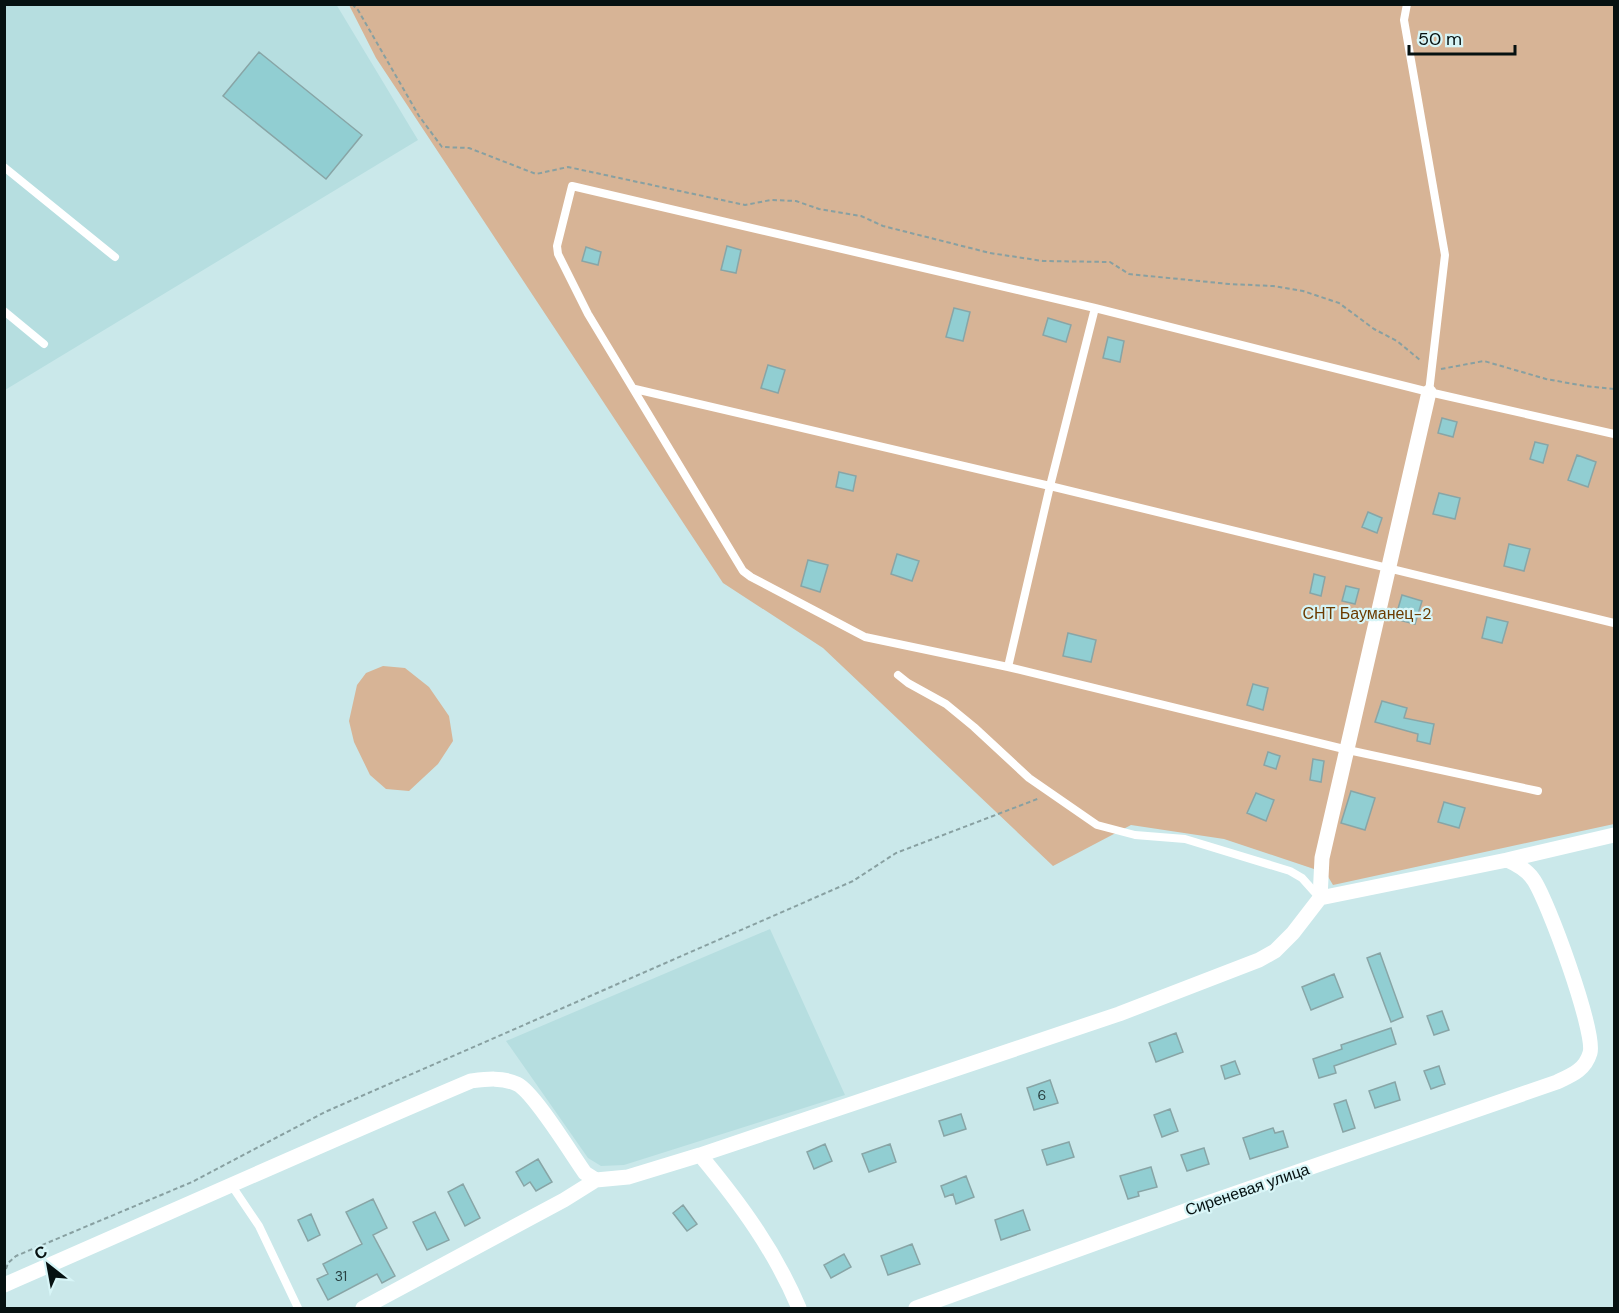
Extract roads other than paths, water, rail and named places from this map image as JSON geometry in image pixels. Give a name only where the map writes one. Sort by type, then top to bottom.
[{"type":"street","points":[[363,1308],[564,1200],[596,1180],[628,1177],[700,1155],[1119,1014],[1259,960],[1275,951],[1293,933],[1320,898],[1322,858],[1429,392]]},
{"type":"street","points":[[1320,898],[1507,860],[1614,835]]},
{"type":"street","name":"Сиреневая улица","points":[[916,1308],[1193,1208],[1557,1082],[1578,1072],[1586,1062],[1591,1050],[1583,1006],[1543,894],[1532,877],[1507,860]]},
{"type":"street","points":[[4,1285],[232,1186],[317,1146],[471,1081],[490,1078],[507,1080],[520,1085],[538,1105],[585,1173],[596,1180]]},
{"type":"street","points":[[700,1155],[738,1202],[772,1252],[799,1308]]},
{"type":"lane","points":[[1407,4],[1404,20],[1445,255],[1429,392]]},
{"type":"lane","points":[[4,167],[115,257]]},
{"type":"lane","points":[[1538,791],[1348,750],[1008,667],[865,636],[743,571],[588,314],[558,254],[557,246],[572,186],[1095,308],[1429,392],[1614,434]]},
{"type":"lane","points":[[1008,667],[1050,486],[1095,308]]},
{"type":"lane","points":[[4,311],[44,344]]},
{"type":"lane","points":[[635,389],[1389,567],[1614,623]]},
{"type":"lane","points":[[898,675],[946,704],[975,726],[1029,778],[1097,825],[1136,835],[1185,839],[1290,871],[1302,878],[1320,898]]},
{"type":"lane","points":[[232,1186],[259,1226],[298,1308]]},
{"type":"park label","name":"СНТ Бауманец-2","points":[[1367,613]]}]
